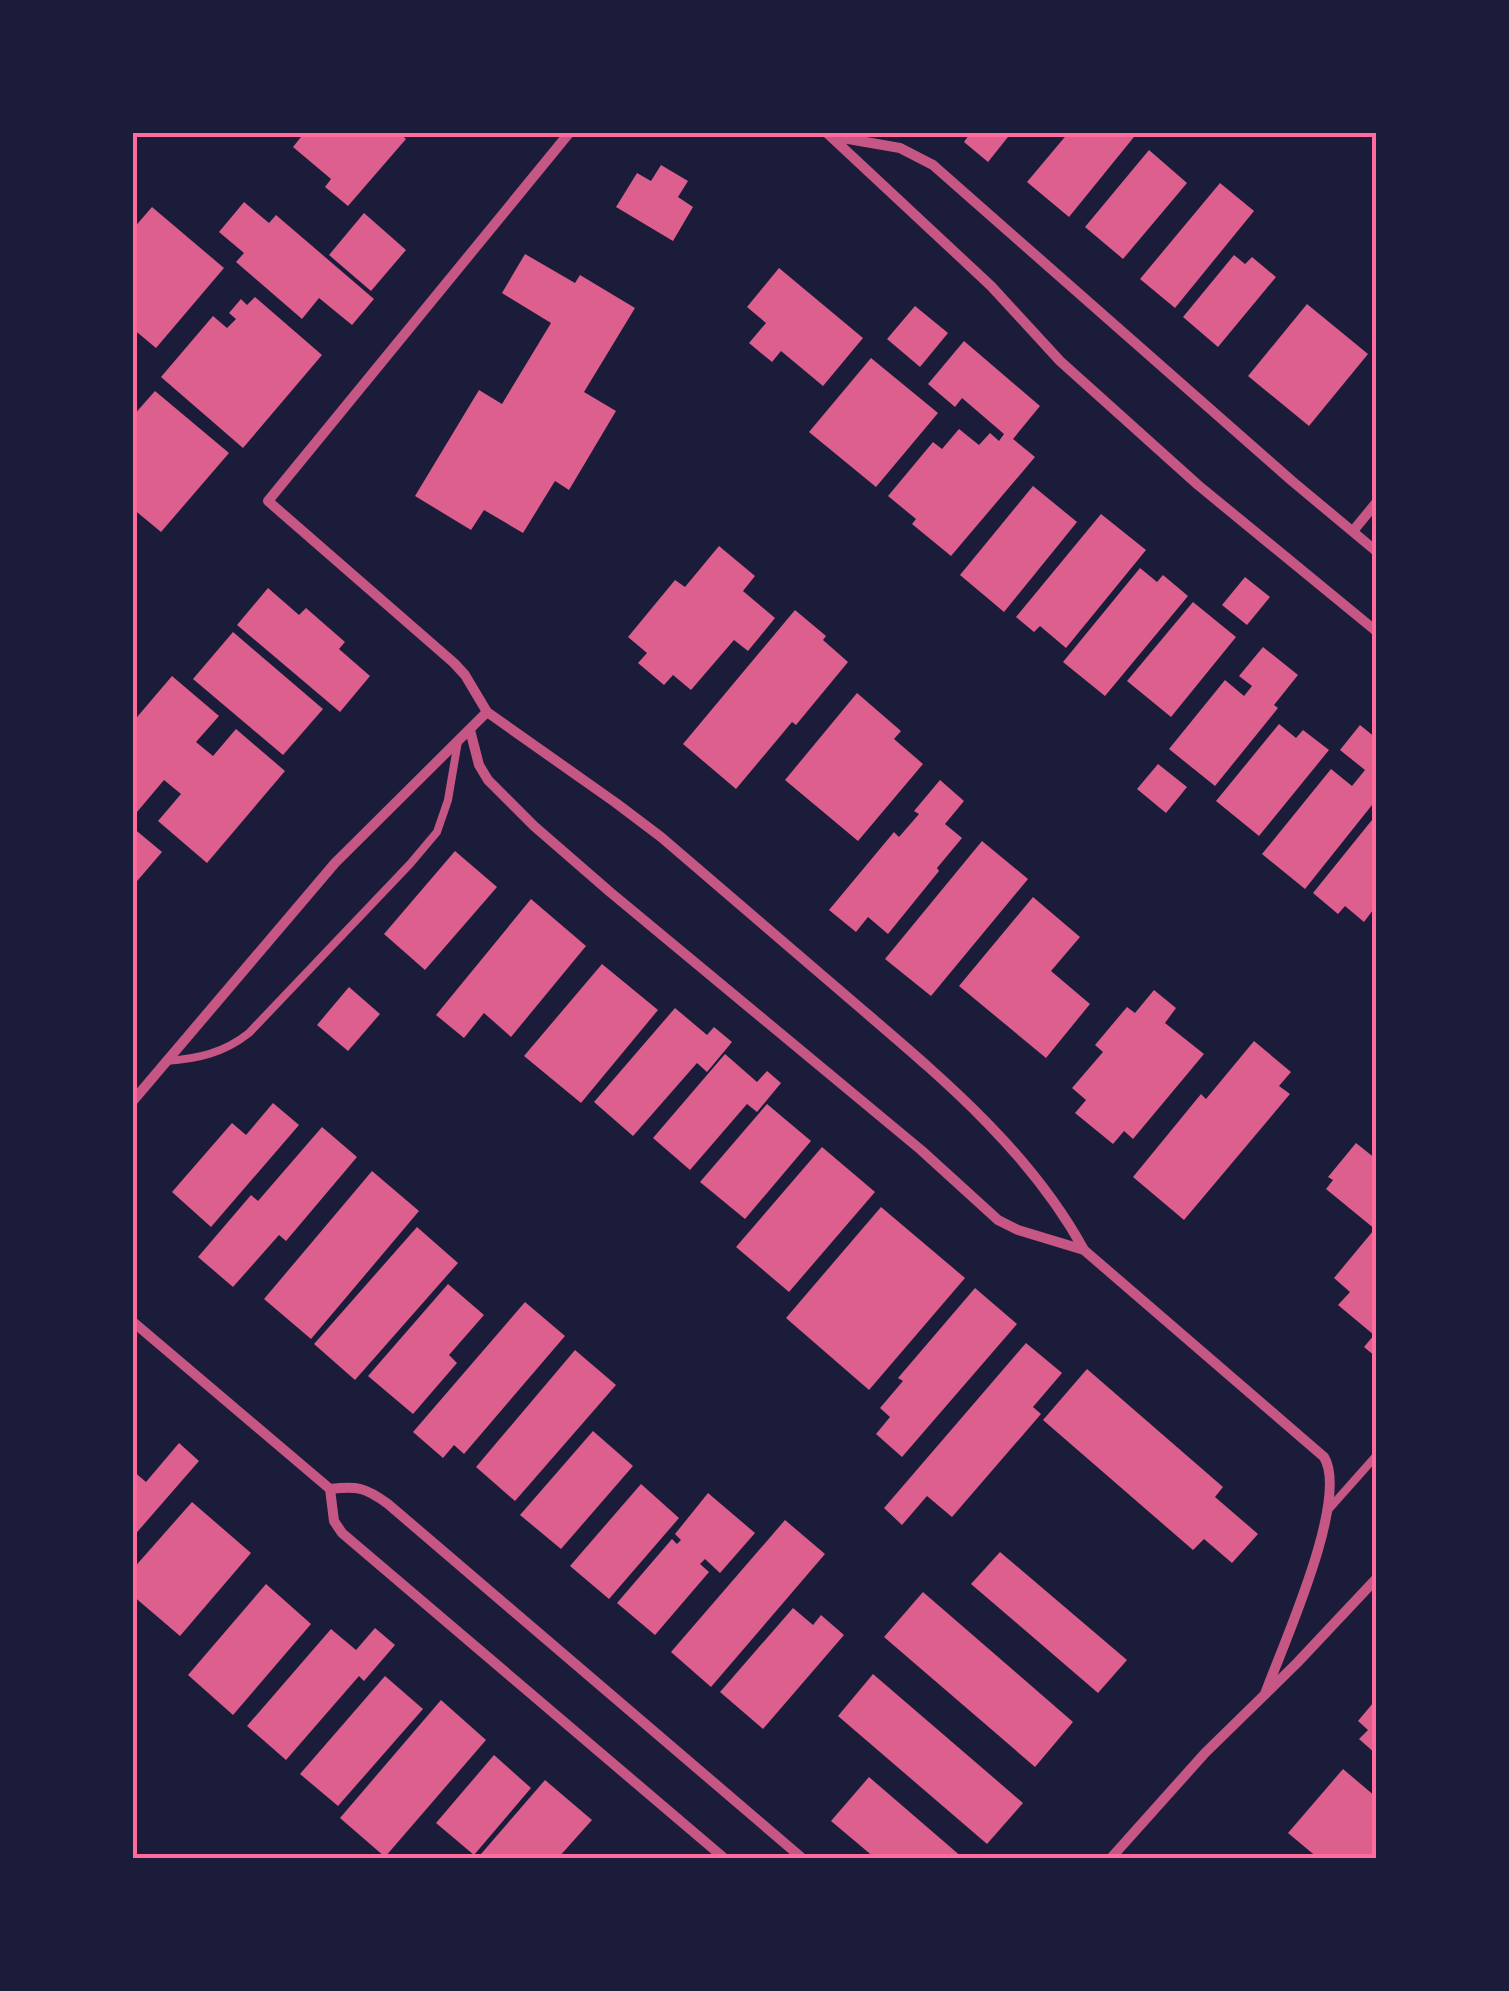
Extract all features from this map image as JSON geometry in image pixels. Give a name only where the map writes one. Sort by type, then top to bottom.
[{"type":"street","points":[[570,132],[268,501],[454,662],[486,712],[661,837],[946,1082],[1044,1186],[1084,1250],[1316,1449],[1330,1471],[1328,1510],[1310,1573],[1264,1694]]},
{"type":"street","points":[[828,134],[900,148],[933,165],[1292,482],[1376,551]]},
{"type":"street","points":[[828,134],[991,286],[1060,361],[1198,485],[1376,631]]},
{"type":"street","points":[[848,152],[857,137]]},
{"type":"street","points":[[1353,531],[1376,503]]},
{"type":"street","points":[[132,1102],[335,863],[486,712]]},
{"type":"street","points":[[470,730],[488,780],[610,892],[920,1150],[998,1220],[1084,1250]]},
{"type":"street","points":[[132,1321],[330,1489],[360,1488],[388,1504],[802,1858]]},
{"type":"street","points":[[330,1489],[334,1521],[342,1533],[724,1858]]},
{"type":"street","points":[[1112,1858],[1188,1771],[1376,1578]]},
{"type":"lane","points":[[166,1061],[212,1054],[249,1034],[410,864],[436,832],[444,814],[458,741]]},
{"type":"lane","points":[[1328,1510],[1376,1456]]},
{"type":"building","points":[[305,132],[398,132],[406,139],[348,206],[325,187],[331,179],[293,147]]},
{"type":"building","points":[[971,132],[1012,132],[988,162],[964,142]]},
{"type":"building","points":[[1069,132],[1138,132],[1069,217],[1027,182]]},
{"type":"building","points":[[1149,150],[1187,183],[1123,259],[1085,227]]},
{"type":"building","points":[[661,165],[688,181],[678,197],[693,207],[673,241],[616,207],[637,173],[651,181]]},
{"type":"building","points":[[1220,183],[1254,211],[1175,308],[1140,279]]},
{"type":"building","points":[[244,202],[269,223],[276,215],[374,299],[352,325],[319,298],[302,319],[236,262],[244,253],[219,232]]},
{"type":"building","points":[[152,207],[224,268],[156,348],[132,328],[132,230]]},
{"type":"building","points":[[364,213],[406,250],[371,291],[329,255]]},
{"type":"building","points":[[525,254],[575,283],[580,275],[635,308],[584,392],[616,411],[569,490],[555,481],[523,533],[484,510],[471,530],[415,496],[479,390],[502,404],[551,323],[502,293]]},
{"type":"building","points":[[1234,255],[1245,264],[1252,257],[1276,277],[1218,347],[1183,317]]},
{"type":"building","points":[[779,268],[863,338],[823,386],[781,351],[772,362],[749,343],[766,323],[747,307]]},
{"type":"building","points":[[255,297],[322,355],[243,448],[161,377],[213,316],[227,328],[236,319],[229,313],[241,299],[247,305]]},
{"type":"building","points":[[1307,304],[1368,354],[1309,426],[1248,376]]},
{"type":"building","points":[[915,306],[948,333],[920,367],[887,339]]},
{"type":"building","points":[[964,341],[1040,406],[1013,439],[1035,457],[951,556],[912,524],[916,519],[888,496],[933,442],[942,449],[959,429],[979,445],[990,433],[999,441],[1004,434],[962,398],[955,407],[928,384]]},
{"type":"building","points":[[871,358],[938,413],[876,487],[809,432]]},
{"type":"building","points":[[155,391],[229,453],[161,532],[132,508],[132,417]]},
{"type":"building","points":[[1033,486],[1077,522],[1004,612],[960,575]]},
{"type":"building","points":[[1101,514],[1146,550],[1066,648],[1040,626],[1034,632],[1016,617]]},
{"type":"building","points":[[719,546],[755,576],[743,591],[775,618],[748,651],[734,640],[691,690],[673,675],[664,685],[638,663],[647,653],[628,637],[675,580],[685,587]]},
{"type":"building","points":[[1140,568],[1157,582],[1163,575],[1188,596],[1105,696],[1063,662]]},
{"type":"building","points":[[1245,577],[1270,597],[1247,625],[1222,605]]},
{"type":"building","points":[[268,588],[299,615],[306,608],[345,642],[339,649],[370,676],[340,712],[237,625]]},
{"type":"building","points":[[1193,602],[1236,637],[1171,717],[1127,681]]},
{"type":"building","points":[[795,610],[826,636],[823,640],[848,662],[736,789],[683,744]]},
{"type":"building","points":[[233,632],[323,709],[283,755],[193,679]]},
{"type":"building","points":[[1263,647],[1298,675],[1274,705],[1278,708],[1215,786],[1169,749],[1225,680],[1244,696],[1252,686],[1239,676]]},
{"type":"building","points":[[172,676],[219,716],[196,742],[213,756],[236,729],[285,771],[207,863],[158,821],[181,794],[164,780],[137,812],[132,808],[132,723]]},
{"type":"building","points":[[857,693],[901,731],[894,739],[923,764],[858,841],[785,780]]},
{"type":"building","points":[[1279,724],[1296,738],[1303,730],[1329,750],[1259,836],[1216,801]]},
{"type":"building","points":[[1360,725],[1376,738],[1376,800],[1305,889],[1262,854],[1331,769],[1352,786],[1365,770],[1340,750]]},
{"type":"building","points":[[1158,764],[1187,787],[1166,813],[1137,789]]},
{"type":"building","points":[[940,780],[964,801],[945,824],[962,838],[888,934],[868,917],[856,932],[829,910],[894,832],[899,837],[919,814],[914,811]]},
{"type":"building","points":[[1376,815],[1376,906],[1364,922],[1345,906],[1338,914],[1313,893]]},
{"type":"building","points":[[132,827],[162,852],[132,887]]},
{"type":"building","points":[[982,841],[1028,879],[931,996],[885,959]]},
{"type":"building","points":[[455,851],[497,887],[425,970],[384,934]]},
{"type":"building","points":[[1033,897],[1080,937],[1051,971],[1090,1004],[1046,1058],[959,986]]},
{"type":"building","points":[[531,899],[586,946],[511,1037],[484,1013],[464,1038],[436,1015]]},
{"type":"building","points":[[602,964],[658,1010],[581,1103],[524,1056]]},
{"type":"building","points":[[349,987],[380,1014],[348,1051],[317,1025]]},
{"type":"building","points":[[1154,990],[1176,1008],[1165,1023],[1204,1054],[1133,1139],[1124,1131],[1113,1144],[1075,1113],[1086,1100],[1072,1088],[1103,1052],[1095,1045],[1127,1007],[1135,1013]]},
{"type":"building","points":[[675,1008],[707,1035],[714,1027],[732,1042],[707,1072],[697,1063],[633,1136],[594,1102]]},
{"type":"building","points":[[1254,1041],[1291,1072],[1279,1086],[1290,1094],[1184,1220],[1133,1177],[1201,1094],[1206,1099]]},
{"type":"building","points":[[725,1054],[757,1082],[767,1071],[781,1083],[757,1112],[747,1104],[690,1170],[653,1138]]},
{"type":"building","points":[[273,1103],[299,1125],[211,1227],[172,1192],[232,1123],[246,1135]]},
{"type":"building","points":[[767,1104],[811,1141],[745,1219],[700,1182]]},
{"type":"building","points":[[322,1127],[357,1157],[286,1241],[279,1235],[233,1287],[198,1257],[251,1195],[258,1201]]},
{"type":"building","points":[[1356,1143],[1376,1159],[1376,1230],[1326,1189],[1333,1180],[1328,1177]]},
{"type":"building","points":[[822,1147],[875,1192],[789,1292],[736,1247]]},
{"type":"building","points":[[372,1171],[419,1211],[311,1339],[264,1299]]},
{"type":"building","points":[[881,1207],[965,1278],[869,1390],[786,1318]]},
{"type":"building","points":[[417,1227],[458,1263],[355,1380],[314,1344]]},
{"type":"building","points":[[1373,1231],[1376,1357],[1364,1347],[1374,1335],[1338,1305],[1350,1292],[1334,1278]]},
{"type":"building","points":[[448,1284],[484,1315],[449,1355],[457,1363],[413,1414],[368,1376]]},
{"type":"building","points":[[975,1288],[1017,1324],[902,1457],[876,1434],[890,1417],[880,1408],[903,1381],[898,1378]]},
{"type":"building","points":[[525,1302],[565,1336],[464,1454],[454,1445],[443,1458],[413,1432]]},
{"type":"building","points":[[1026,1343],[1062,1373],[1033,1407],[1041,1414],[952,1517],[927,1496],[902,1525],[884,1508]]},
{"type":"building","points":[[575,1350],[616,1385],[515,1501],[476,1467]]},
{"type":"building","points":[[1087,1369],[1223,1487],[1215,1497],[1258,1534],[1232,1563],[1204,1539],[1193,1550],[1043,1420]]},
{"type":"building","points":[[593,1431],[633,1466],[561,1549],[520,1515]]},
{"type":"building","points":[[179,1443],[199,1461],[132,1538],[132,1470],[146,1482]]},
{"type":"building","points":[[641,1484],[679,1518],[609,1599],[570,1566]]},
{"type":"building","points":[[708,1493],[755,1533],[720,1573],[705,1559],[700,1564],[709,1572],[655,1635],[617,1603],[672,1539],[677,1544],[681,1540],[675,1534]]},
{"type":"building","points":[[192,1502],[251,1553],[180,1636],[132,1595],[132,1570]]},
{"type":"building","points":[[785,1520],[825,1554],[711,1687],[671,1652]]},
{"type":"building","points":[[1000,1552],[1127,1660],[1098,1693],[971,1584]]},
{"type":"building","points":[[266,1584],[311,1624],[233,1715],[188,1675]]},
{"type":"building","points":[[923,1592],[1073,1722],[1035,1767],[884,1637]]},
{"type":"building","points":[[793,1608],[813,1625],[821,1615],[844,1635],[763,1729],[720,1692]]},
{"type":"building","points":[[375,1628],[395,1645],[364,1681],[359,1676],[286,1760],[247,1726],[331,1629],[356,1650]]},
{"type":"building","points":[[873,1674],[1023,1803],[987,1844],[838,1716]]},
{"type":"building","points":[[385,1676],[423,1709],[338,1806],[300,1774]]},
{"type":"building","points":[[441,1700],[486,1740],[385,1857],[340,1818]]},
{"type":"building","points":[[1373,1703],[1376,1754],[1359,1739],[1368,1730],[1358,1721]]},
{"type":"building","points":[[494,1755],[531,1788],[474,1855],[436,1823]]},
{"type":"building","points":[[1343,1769],[1376,1797],[1376,1858],[1318,1858],[1288,1833]]},
{"type":"building","points":[[869,1777],[963,1858],[875,1858],[831,1821]]},
{"type":"building","points":[[545,1780],[592,1820],[558,1858],[487,1858],[481,1854]]}]
